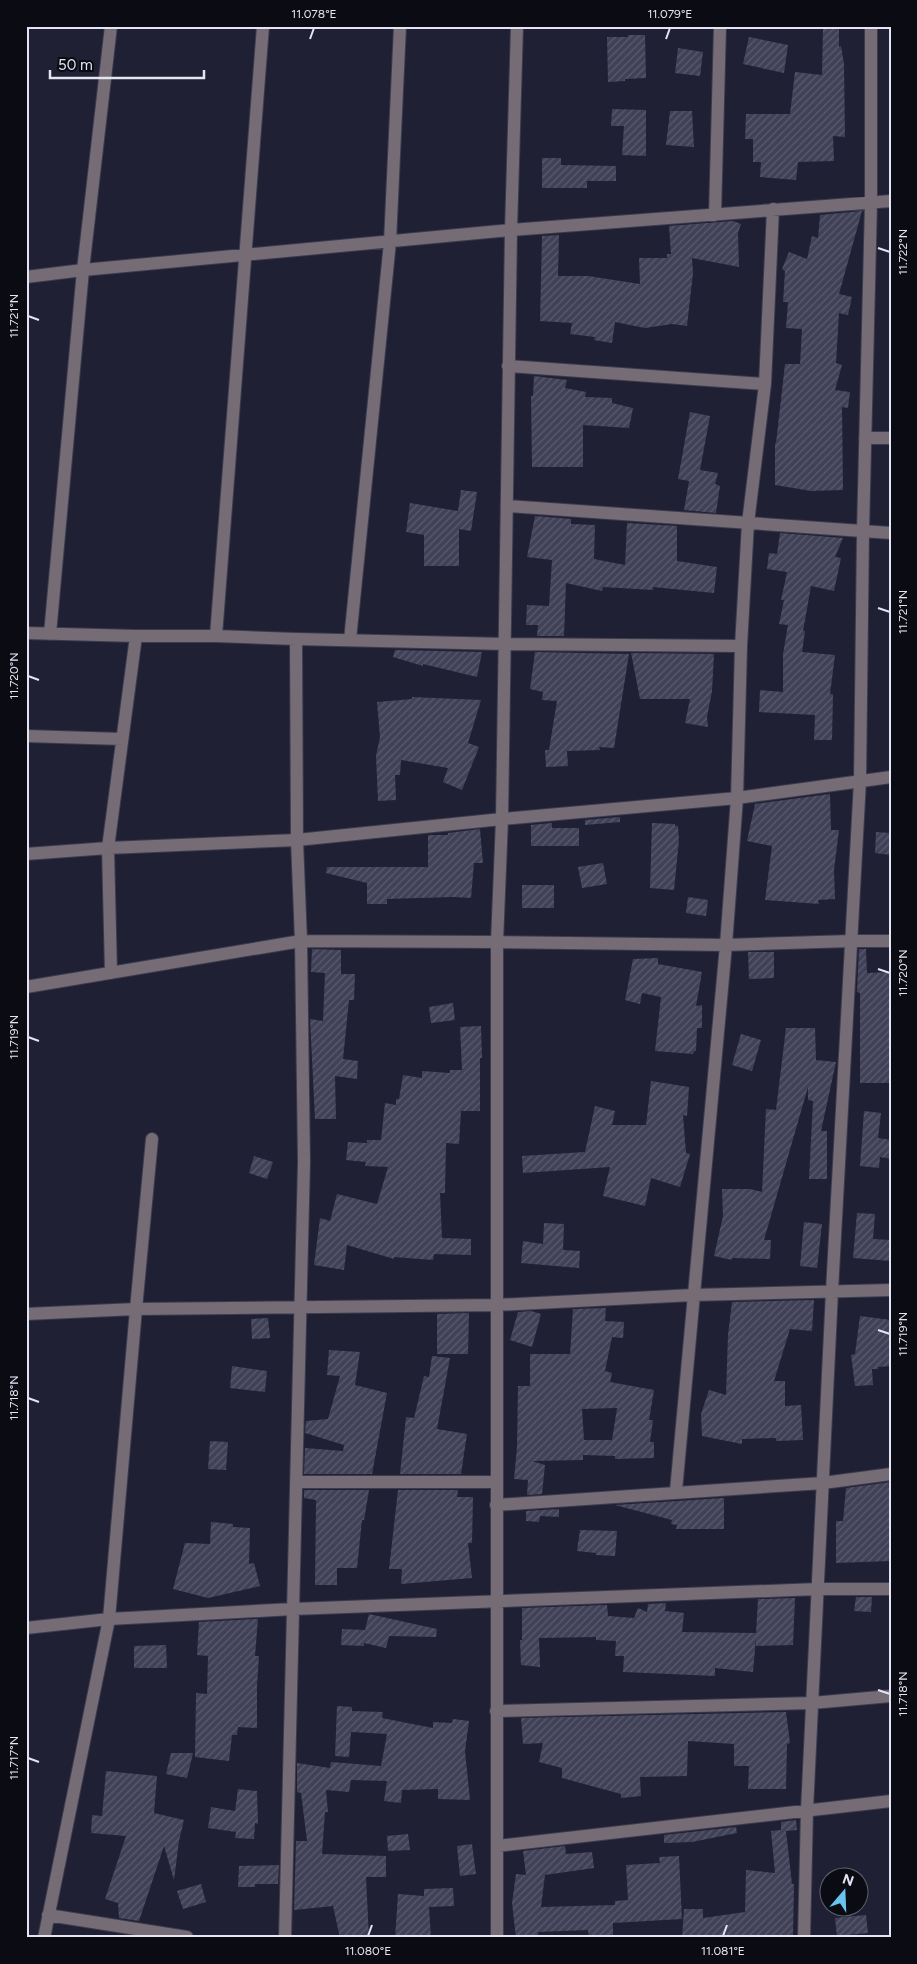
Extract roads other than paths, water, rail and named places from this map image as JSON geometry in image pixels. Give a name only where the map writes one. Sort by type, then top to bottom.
[{"type":"street","points":[[50,634],[83,270],[111,26]]},
{"type":"street","points":[[216,636],[263,26]]},
{"type":"street","points":[[350,640],[390,242],[400,26]]},
{"type":"street","points":[[496,1938],[497,942],[502,819],[508,366],[517,26]]},
{"type":"street","points":[[715,215],[720,26]]},
{"type":"street","points":[[804,1938],[812,1703],[860,781],[863,531],[872,203],[871,26]]},
{"type":"street","points":[[26,276],[511,230],[891,201]]},
{"type":"street","points":[[676,1491],[726,945],[737,798],[741,646],[748,523],[765,384],[772,209]]},
{"type":"street","points":[[508,366],[765,384]]},
{"type":"street","points":[[866,438],[891,438]]},
{"type":"street","points":[[507,506],[891,533]]},
{"type":"street","points":[[26,634],[216,636],[296,640],[505,644],[741,646]]},
{"type":"street","points":[[111,973],[108,848],[136,636]]},
{"type":"street","points":[[285,1938],[304,1162],[301,942],[297,840],[296,640]]},
{"type":"street","points":[[26,736],[122,739]]},
{"type":"street","points":[[26,854],[108,848],[297,840],[737,798],[891,777]]},
{"type":"street","points":[[26,987],[301,942],[726,945],[891,941]]},
{"type":"street","points":[[44,1938],[109,1619],[152,1139]]},
{"type":"street","points":[[26,1314],[136,1310],[496,1305],[693,1295],[891,1290]]},
{"type":"street","points":[[496,1505],[823,1482],[891,1474]]},
{"type":"street","points":[[296,1482],[496,1482]]},
{"type":"street","points":[[26,1628],[109,1619],[293,1609],[818,1589],[891,1589]]},
{"type":"street","points":[[496,1711],[812,1703],[891,1696]]},
{"type":"street","points":[[496,1846],[891,1801]]},
{"type":"street","points":[[48,1916],[187,1937]]}]
